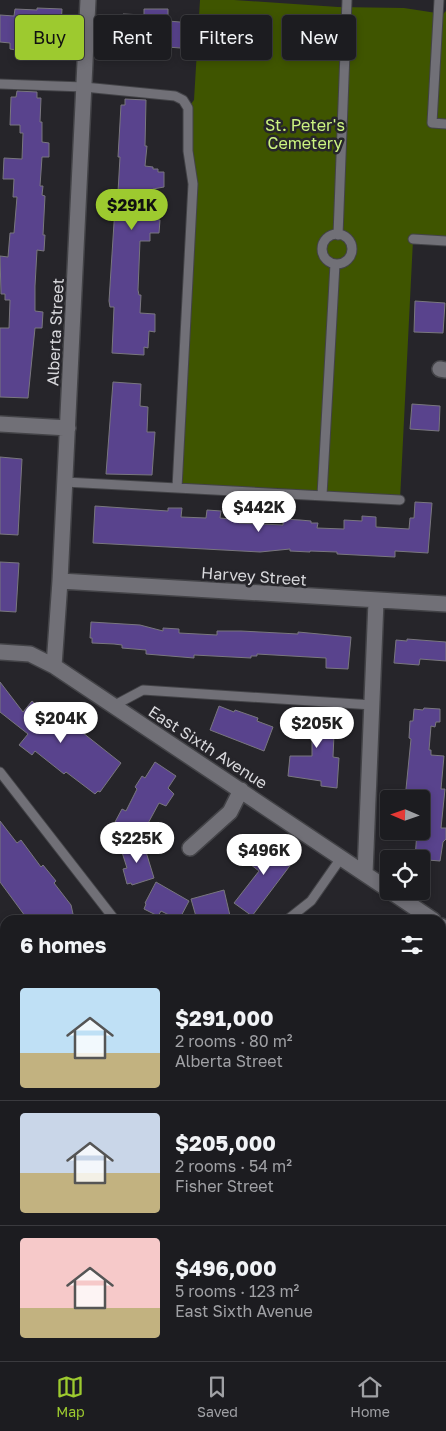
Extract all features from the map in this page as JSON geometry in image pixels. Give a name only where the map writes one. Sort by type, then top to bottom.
[{"type":"street","name":"Alberta Street","points":[[54,666],[68,428],[88,0]]},
{"type":"street","points":[[0,424],[68,428]]},
{"type":"street","name":"Harvey Street","points":[[60,581],[446,604]]},
{"type":"street","points":[[365,874],[376,601]]},
{"type":"street","name":"East Sixth Avenue","points":[[0,652],[30,654],[54,666],[380,884]]},
{"type":"street","points":[[190,848],[230,812],[241,790]]},
{"type":"street","name":"East Sixth Avenue","points":[[403,900],[426,915]]},
{"type":"lane","points":[[338,235],[347,0]]},
{"type":"lane","points":[[439,0],[432,123],[446,124]]},
{"type":"lane","points":[[0,84],[84,87],[175,96],[183,100],[188,108],[188,151],[192,184],[177,488]]},
{"type":"lane","points":[[338,235],[349,241],[352,250],[348,260],[335,264],[325,259],[322,249],[328,237],[338,235]]},
{"type":"lane","points":[[413,240],[446,241]]},
{"type":"lane","points":[[322,495],[335,264]]},
{"type":"lane","points":[[65,482],[400,500]]},
{"type":"lane","points":[[113,706],[143,690],[372,705]]},
{"type":"lane","points":[[0,772],[111,915]]},
{"type":"lane","points":[[293,915],[311,901],[341,858]]},
{"type":"green space","name":"St. Peter's Cemetery","points":[[200,0],[234,0],[338,7],[404,8],[443,14],[446,11],[446,241],[413,240],[400,500],[177,488],[193,184],[188,108],[194,100],[196,60],[272,60],[272,15],[199,15]]},
{"type":"building","points":[[37,8],[62,9],[62,15],[15,15],[15,50],[10,49],[10,43],[0,42],[0,15],[14,16],[15,9],[37,10]]},
{"type":"building","points":[[144,9],[168,9],[168,15],[144,15]]},
{"type":"building","points":[[171,21],[181,22],[181,48],[171,47]]},
{"type":"building","points":[[17,91],[37,92],[37,98],[41,98],[40,122],[42,122],[42,142],[49,143],[49,157],[42,157],[40,186],[43,186],[42,195],[45,196],[43,235],[45,235],[44,251],[37,250],[35,286],[35,311],[43,312],[42,328],[35,328],[28,398],[0,397],[0,328],[9,328],[10,300],[5,300],[5,294],[1,294],[0,256],[8,257],[10,233],[14,233],[17,197],[13,197],[14,179],[3,179],[4,158],[22,159],[23,133],[20,133],[20,125],[10,125],[11,97],[16,97]]},
{"type":"building","points":[[125,99],[146,100],[145,146],[147,146],[145,166],[158,169],[158,172],[164,172],[164,187],[153,189],[152,219],[160,220],[159,233],[150,233],[150,241],[140,241],[138,290],[139,295],[141,295],[140,313],[155,314],[155,332],[149,331],[148,348],[144,347],[144,355],[112,353],[114,307],[110,307],[109,301],[116,192],[118,192],[121,105],[125,105]]},
{"type":"building","points":[[415,301],[445,303],[443,333],[414,332]]},
{"type":"building","points":[[113,382],[141,384],[140,406],[148,407],[147,432],[155,432],[152,475],[106,474]]},
{"type":"building","points":[[412,404],[440,406],[439,431],[410,429]]},
{"type":"building","points":[[0,457],[22,459],[18,535],[0,534]]},
{"type":"building","points":[[415,502],[432,503],[428,553],[395,551],[395,557],[337,554],[337,552],[290,551],[290,549],[260,552],[93,543],[95,506],[168,511],[168,508],[182,508],[181,517],[206,518],[207,510],[221,511],[220,518],[240,520],[239,523],[283,525],[283,519],[300,520],[318,523],[317,528],[344,529],[344,520],[362,521],[362,516],[376,517],[376,527],[409,529],[410,518],[414,518]]},
{"type":"building","points":[[0,562],[19,563],[16,612],[0,611]]},
{"type":"building","points":[[91,622],[140,625],[163,631],[163,628],[179,629],[179,633],[217,635],[217,631],[298,634],[298,632],[351,637],[348,669],[326,668],[326,658],[257,654],[257,656],[251,656],[251,658],[194,655],[194,658],[146,654],[146,650],[122,648],[122,645],[92,643],[92,638],[90,638]]},
{"type":"building","points":[[407,639],[446,642],[446,661],[420,659],[419,665],[394,663],[396,640],[407,641]]},
{"type":"building","points":[[0,682],[23,712],[32,701],[39,707],[47,709],[60,730],[68,721],[121,763],[100,792],[98,791],[95,794],[66,772],[64,774],[35,751],[32,755],[19,745],[28,734],[0,712]]},
{"type":"building","points":[[219,706],[258,718],[257,721],[273,727],[264,751],[210,730]]},
{"type":"building","points":[[424,708],[440,709],[440,722],[436,722],[435,727],[431,726],[429,750],[431,750],[431,755],[444,756],[441,789],[445,789],[441,828],[446,828],[446,839],[443,842],[440,861],[430,860],[430,850],[416,850],[416,840],[430,840],[430,790],[406,790],[411,739],[409,738],[410,721],[413,721],[414,709],[423,710]]},
{"type":"building","points":[[295,710],[335,712],[333,757],[339,758],[337,788],[321,786],[321,781],[288,776],[290,756],[312,756],[312,732],[294,731]]},
{"type":"building","points":[[155,762],[176,776],[168,788],[174,794],[166,806],[159,803],[139,840],[116,828],[118,824],[115,822],[122,809],[126,811],[137,789],[135,787],[142,776],[145,778]]},
{"type":"building","points":[[0,821],[17,843],[21,840],[41,867],[43,865],[56,881],[54,883],[71,905],[73,914],[24,915],[0,882]]},
{"type":"building","points":[[143,842],[154,878],[132,885],[131,883],[127,884],[123,869],[127,868],[121,849]]},
{"type":"building","points":[[274,843],[295,859],[253,915],[251,915],[234,903],[259,871],[246,861],[258,845],[267,852]]},
{"type":"building","points":[[156,882],[189,901],[182,915],[169,915],[161,911],[159,915],[156,915],[144,909],[145,903]]},
{"type":"building","points":[[224,890],[230,915],[196,915],[191,899]]}]
